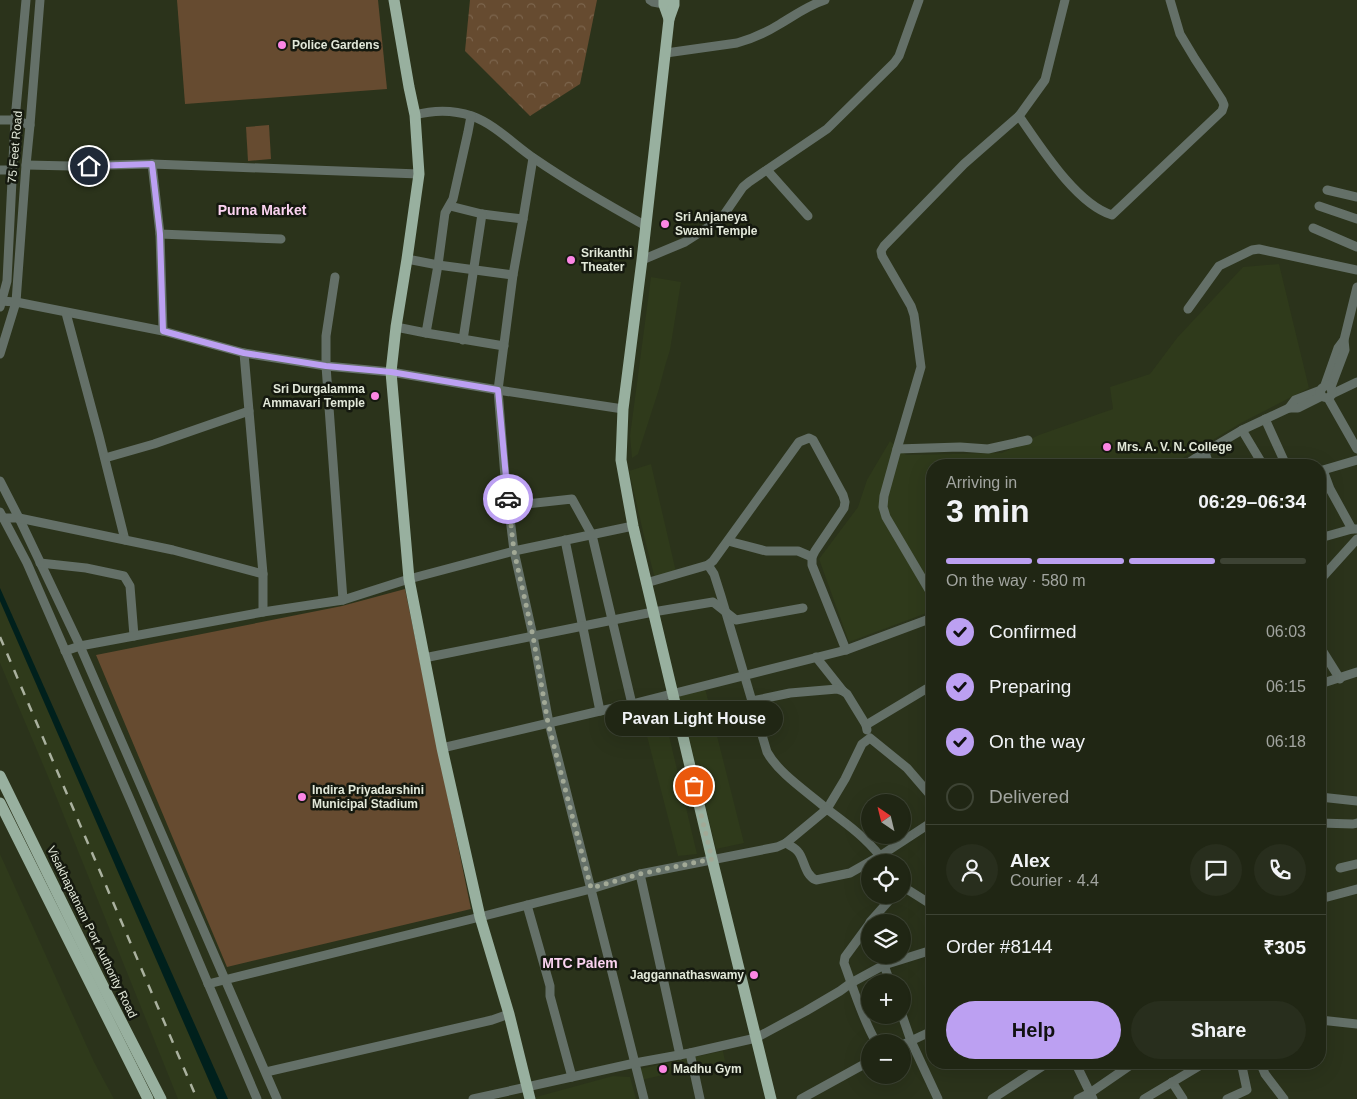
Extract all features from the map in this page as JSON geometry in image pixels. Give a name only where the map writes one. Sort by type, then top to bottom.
[{"type":"main road","points":[[394,0],[415,115],[418,174],[408,259],[396,327],[391,372],[409,579],[442,748],[480,917],[509,1014],[530,1099]]},
{"type":"main road","points":[[669,3],[666,53],[623,409],[621,460],[632,526],[771,1099]]},
{"type":"main road","name":"Visakhapatnam Port Authority Road","points":[[0,776],[101,983],[161,1099]]},
{"type":"main road","name":"Visakhapatnam Port Authority Road","points":[[0,803],[148,1099]]},
{"type":"street","name":"75 Feet Road","points":[[1,303],[7,281],[15,120],[26,0]]},
{"type":"street","name":"75 Feet Road","points":[[0,354],[16,302],[40,0]]},
{"type":"street","points":[[650,0],[669,3]]},
{"type":"street","points":[[666,53],[737,43],[774,28],[808,7],[825,0]]},
{"type":"street","points":[[642,260],[685,242],[721,219],[743,187],[827,129],[894,64],[903,47],[919,0]]},
{"type":"street","points":[[926,585],[886,517],[883,507],[896,449],[921,367],[914,315],[911,306],[881,252],[884,246],[964,164],[1020,116],[1045,80],[1065,0]]},
{"type":"street","points":[[1020,116],[1048,159],[1080,194],[1103,212],[1112,215],[1222,110],[1224,104],[1180,34],[1170,0]]},
{"type":"street","points":[[415,115],[429,111],[445,111],[471,116],[497,129],[533,158],[586,192],[646,226]]},
{"type":"street","points":[[426,333],[445,214],[453,199],[471,116]]},
{"type":"street","points":[[0,120],[15,120],[30,125]]},
{"type":"street","points":[[533,158],[513,275],[498,390],[508,506],[514,551],[533,636],[548,723],[644,1099]]},
{"type":"street","points":[[152,164],[160,234],[163,331]]},
{"type":"street","points":[[26,165],[152,164],[418,174]]},
{"type":"street","points":[[0,170],[12,170]]},
{"type":"street","points":[[767,170],[808,216]]},
{"type":"street","points":[[1327,190],[1357,197]]},
{"type":"street","points":[[450,206],[482,214],[523,219]]},
{"type":"street","points":[[1319,206],[1357,219]]},
{"type":"street","points":[[463,340],[482,214]]},
{"type":"street","points":[[0,220],[22,223]]},
{"type":"street","points":[[1312,228],[1357,247]]},
{"type":"street","points":[[160,234],[281,239]]},
{"type":"street","points":[[1188,309],[1219,266],[1252,250],[1259,249],[1357,270]]},
{"type":"street","points":[[408,259],[513,275]]},
{"type":"street","points":[[335,277],[326,336],[326,366],[343,600]]},
{"type":"street","points":[[1326,391],[1345,350],[1344,340],[1357,286]]},
{"type":"street","points":[[1,303],[16,302],[163,331],[244,353],[326,366],[391,372],[623,409]]},
{"type":"street","points":[[66,313],[125,540]]},
{"type":"street","points":[[396,327],[504,346]]},
{"type":"street","points":[[244,353],[263,574],[263,612]]},
{"type":"street","points":[[1194,459],[1242,430],[1265,419],[1289,408],[1298,408],[1326,391],[1357,382]]},
{"type":"street","points":[[1326,391],[1357,449]]},
{"type":"street","points":[[105,458],[154,444],[249,411]]},
{"type":"street","points":[[1265,419],[1283,459]]},
{"type":"street","points":[[1242,430],[1259,459]]},
{"type":"street","points":[[646,583],[708,565],[713,561],[799,442],[808,438],[813,440],[845,502],[844,508],[815,551],[812,565],[846,650]]},
{"type":"street","points":[[896,449],[960,447],[988,449],[1028,440]]},
{"type":"street","points":[[1204,452],[1207,459]]},
{"type":"street","points":[[1326,470],[1357,460]]},
{"type":"street","points":[[1326,480],[1354,529],[1326,536]]},
{"type":"street","points":[[0,481],[80,646],[277,1099]]},
{"type":"street","points":[[508,506],[572,500],[592,535],[632,704]]},
{"type":"street","points":[[2,515],[173,550],[263,574]]},
{"type":"street","points":[[2,515],[27,563],[257,1099]]},
{"type":"street","points":[[65,652],[80,646],[263,612],[343,600],[409,579],[514,551],[632,526]]},
{"type":"street","points":[[1326,573],[1357,539]]},
{"type":"street","points":[[565,540],[600,711]]},
{"type":"street","points":[[728,541],[766,551],[798,551],[812,558]]},
{"type":"street","points":[[40,563],[86,568],[124,576],[130,586],[134,636]]},
{"type":"street","points":[[708,565],[714,574],[767,752],[771,759],[783,772],[870,843],[878,854]]},
{"type":"street","points":[[424,658],[653,612],[713,602],[736,620],[803,608]]},
{"type":"street","points":[[442,748],[632,704],[816,658],[846,650],[926,620]]},
{"type":"street","points":[[1326,656],[1340,679]]},
{"type":"street","points":[[816,658],[847,694],[866,725],[870,738],[907,768],[926,789]]},
{"type":"street","points":[[1326,682],[1357,672]]},
{"type":"street","points":[[752,701],[790,693],[837,689],[843,691]]},
{"type":"street","points":[[866,725],[926,689]]},
{"type":"street","points":[[208,984],[480,917],[640,874],[777,847],[786,843],[827,809],[845,779],[862,744],[870,738]]},
{"type":"street","points":[[1326,799],[1357,802]]},
{"type":"street","points":[[1326,823],[1357,823]]},
{"type":"street","points":[[889,854],[926,828]]},
{"type":"street","points":[[786,843],[799,853],[809,874],[816,880],[850,873],[861,868]]},
{"type":"street","points":[[1340,868],[1357,864]]},
{"type":"street","points":[[640,874],[680,1055]]},
{"type":"street","points":[[1326,897],[1357,889]]},
{"type":"street","points":[[911,892],[926,901]]},
{"type":"street","points":[[878,914],[886,904]]},
{"type":"street","points":[[527,905],[550,986],[550,996],[572,1077]]},
{"type":"street","points":[[861,935],[845,957],[844,963],[864,1019],[872,1034]]},
{"type":"street","points":[[473,1099],[756,1038],[884,965],[926,952]]},
{"type":"street","points":[[884,965],[887,974]]},
{"type":"street","points":[[266,1072],[492,1020],[509,1014]]},
{"type":"street","points":[[1326,1018],[1357,1024]]},
{"type":"street","points":[[926,1034],[911,1041],[938,1099]]},
{"type":"street","points":[[690,1053],[700,1099]]},
{"type":"street","points":[[806,1098],[861,1067]]},
{"type":"street","points":[[992,1099],[1039,1069]]},
{"type":"street","points":[[1078,1069],[1092,1096]]},
{"type":"street","points":[[1078,1099],[1092,1096],[1126,1069]]},
{"type":"street","points":[[1144,1099],[1194,1069]]},
{"type":"street","points":[[1227,1099],[1247,1090],[1242,1069]]},
{"type":"street","points":[[1263,1069],[1284,1099]]},
{"type":"street","points":[[1172,1082],[1182,1099]]},
{"type":"shaded area","name":"Mrs. A. V. N. College","points":[[1279,264],[1309,388],[1241,423],[1181,459],[926,459],[926,613],[849,642],[819,559],[858,507],[867,480],[890,441],[906,455],[1002,453],[1039,435],[1113,409],[1110,387],[1150,374],[1177,338],[1243,267]]},
{"type":"shaded area","points":[[651,277],[681,282],[670,350],[638,454],[632,458],[630,436]]},
{"type":"shaded area","points":[[651,464],[676,572],[655,579],[629,471]]},
{"type":"shaded area","points":[[0,601],[217,1099],[178,1099],[47,774],[0,663]]},
{"type":"shaded area","points":[[705,688],[744,843],[716,849],[679,696]]},
{"type":"shaded area","points":[[662,706],[697,854],[678,856],[641,713]]},
{"type":"shaded area","points":[[0,854],[94,1062],[114,1099],[0,1099]]},
{"type":"shaded area","points":[[723,1051],[725,1061],[641,1080],[639,1069]]},
{"type":"shaded area","points":[[613,1076],[630,1077],[636,1099],[536,1099],[536,1097]]},
{"type":"green space","name":"Police Gardens","points":[[177,0],[378,0],[387,89],[185,104]]},
{"type":"green space","points":[[470,0],[597,0],[580,84],[530,116],[465,51]]},
{"type":"green space","points":[[269,125],[271,159],[248,161],[246,127]]},
{"type":"green space","name":"Indira Priyadarshini Municipal Stadium","points":[[405,589],[471,909],[227,967],[96,655],[342,606]]},
{"type":"water","points":[[0,588],[228,1099],[217,1099],[0,601]]},
{"type":"railway","points":[[0,637],[197,1099]]},
{"type":"way so far","points":[[508,499],[514,551],[533,636],[548,723],[591,888],[640,874],[712,859],[694,786]]},
{"type":"place","name":"Police Gardens","points":[[282,45]]},
{"type":"place","name":"Sri Anjaneya Swami Temple","points":[[665,224]]},
{"type":"place","name":"Srikanthi Theater","points":[[571,260]]},
{"type":"place","name":"Sri Durgalamma Ammavari Temple","points":[[375,396]]},
{"type":"place","name":"Mrs. A. V. N. College","points":[[1107,447]]},
{"type":"place","name":"Pavan Light House","points":[[694,786]]},
{"type":"place","name":"Indira Priyadarshini Municipal Stadium","points":[[302,797]]},
{"type":"place","name":"Jaggannathaswamy","points":[[754,975]]},
{"type":"place","name":"Madhu Gym","points":[[663,1069]]},
{"type":"district","name":"Purna Market","points":[[262,210]]},
{"type":"district","name":"MTC Palem","points":[[580,963]]},
{"type":"route","points":[[89,166],[152,164],[160,234],[163,331],[244,353],[326,366],[391,372],[498,390],[508,499]]}]
